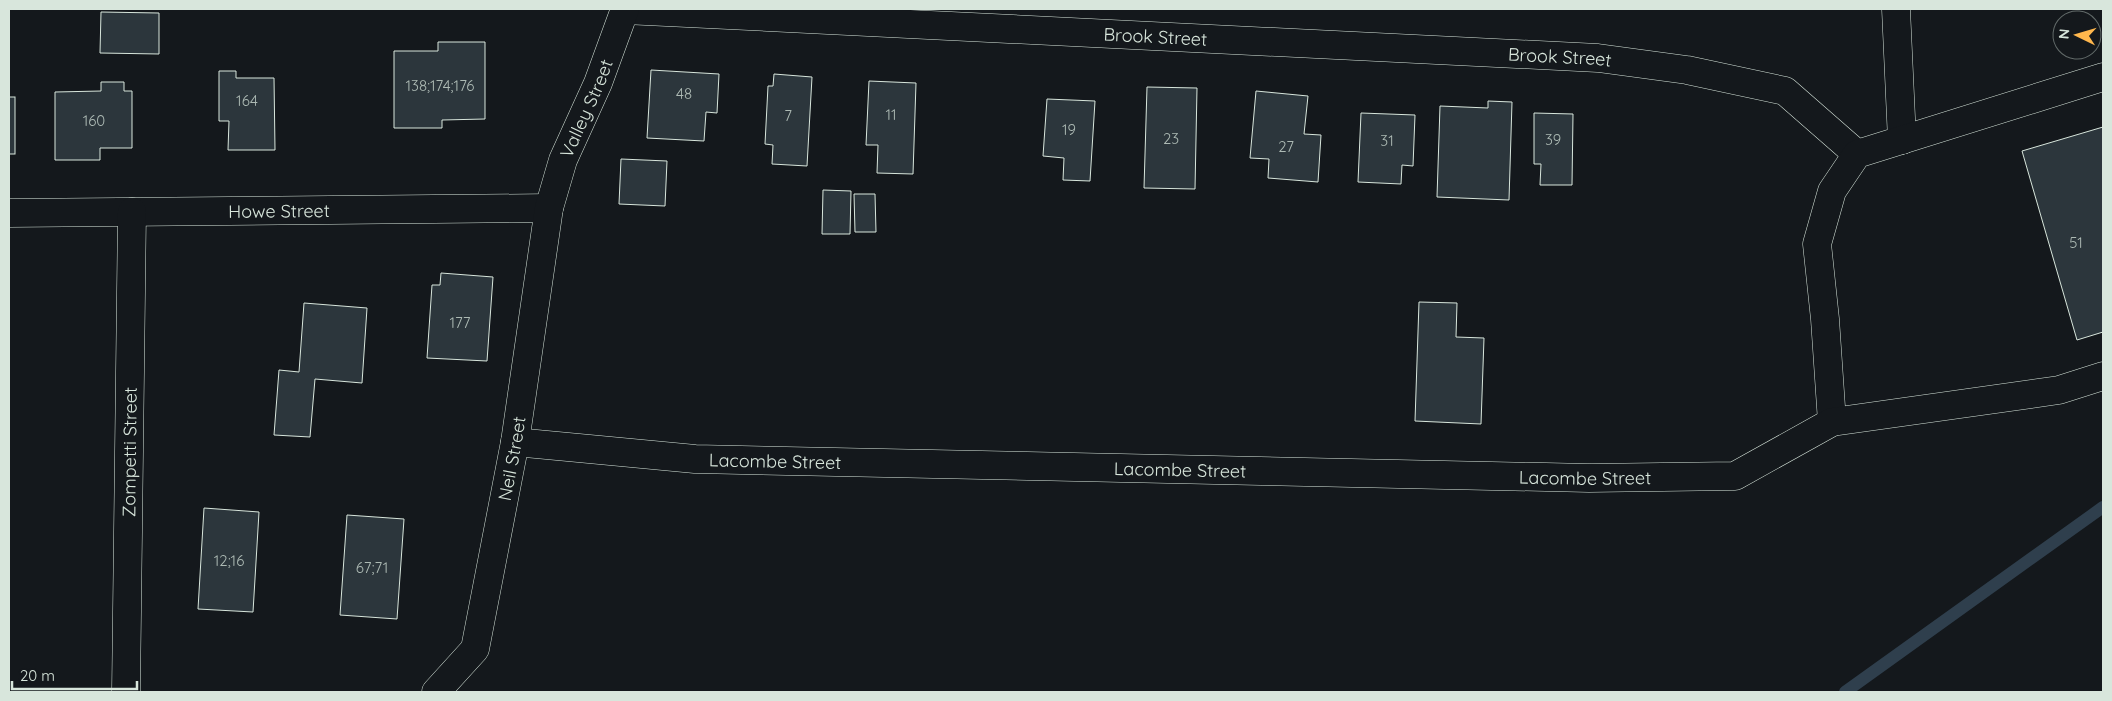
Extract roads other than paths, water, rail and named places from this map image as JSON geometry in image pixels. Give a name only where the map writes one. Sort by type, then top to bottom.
[{"type":"street","name":"Brook Street","points":[[625,9],[1598,58],[1687,70],[1786,91],[1857,154]]},
{"type":"street","name":"Valley Street","points":[[549,208],[563,160],[598,83],[625,9]]},
{"type":"street","points":[[1896,9],[1902,140]]},
{"type":"street","points":[[2103,77],[1857,154],[1832,191],[1817,244],[1826,319],[1832,422],[2059,390],[2103,376]]},
{"type":"street","name":"Howe Street","points":[[9,214],[549,208]]},
{"type":"street","name":"Neil Street","points":[[436,692],[474,649],[515,442],[549,208]]},
{"type":"street","name":"Zompetti Street","points":[[126,692],[132,212]]},
{"type":"street","name":"Lacombe Street","points":[[515,442],[695,459],[1589,478],[1735,476],[1832,422]]},
{"type":"waterway","points":[[1845,692],[2103,507]]}]
